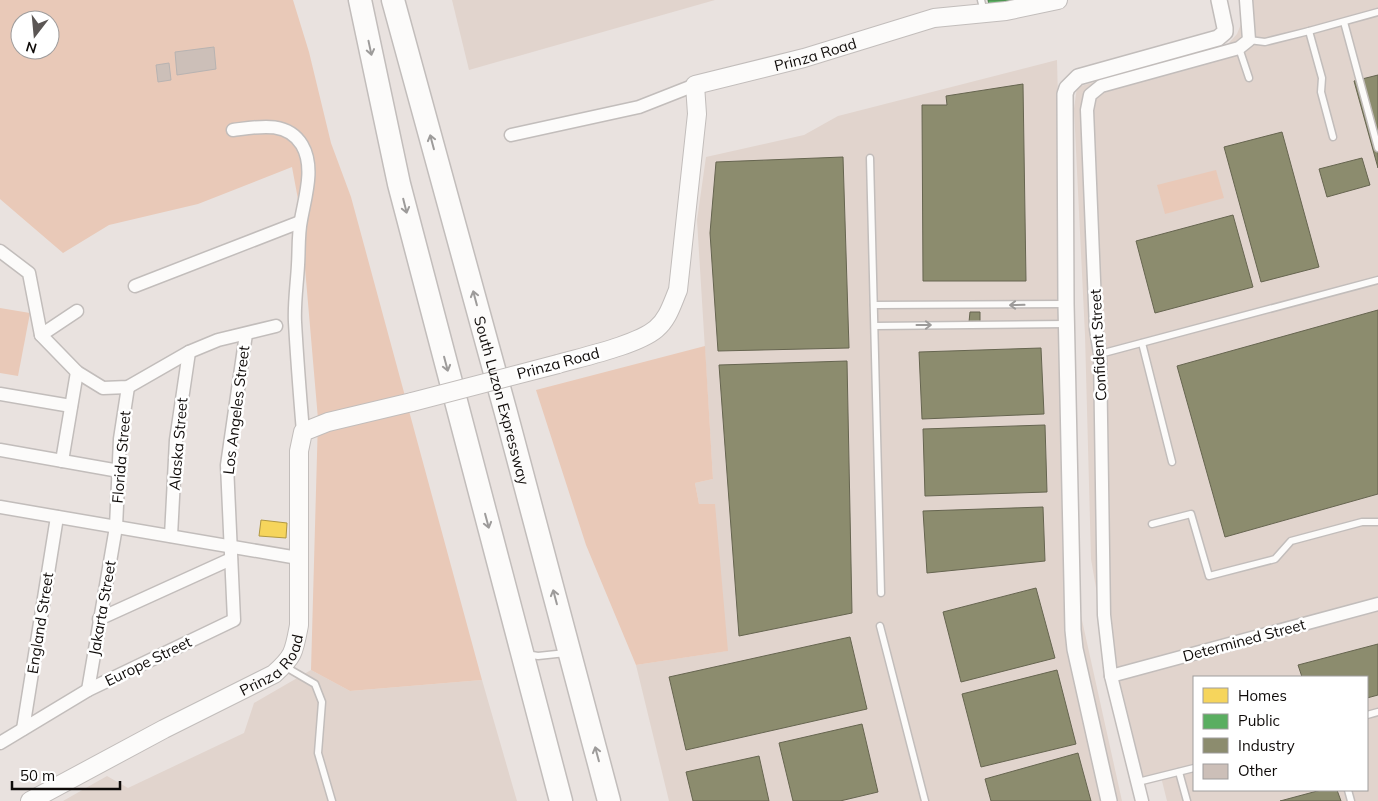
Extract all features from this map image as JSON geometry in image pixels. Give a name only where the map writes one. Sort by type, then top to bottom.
[{"type":"highway","points":[[360,0],[399,184],[561,801]]},
{"type":"highway","name":"South Luzon Expressway","points":[[393,0],[509,422],[609,801]]},
{"type":"main road","name":"Prinza Road","points":[[30,801],[164,729],[274,674],[291,657],[296,644],[299,625],[299,451],[303,432],[328,422],[558,364],[621,345],[655,330],[669,314],[678,290],[697,114],[695,85],[804,58],[934,18],[983,7],[1006,11],[1058,0]]},
{"type":"street","points":[[1109,801],[1075,649],[1073,630],[1066,304],[1065,94],[1067,88],[1078,77],[1222,36],[1225,28],[1219,0]]},
{"type":"street","points":[[1244,44],[1246,0]]},
{"type":"street","name":"Confident Street","points":[[1142,801],[1111,676],[1104,615],[1100,354],[1096,329],[1088,110],[1090,95],[1101,86],[1244,44]]},
{"type":"street","points":[[511,135],[639,107],[695,85]]},
{"type":"street","points":[[233,130],[264,126],[282,128],[293,134],[302,145],[306,157],[308,174],[306,196],[300,222],[295,321],[303,432]]},
{"type":"street","points":[[135,286],[300,222]]},
{"type":"street","points":[[0,251],[29,273],[41,335],[77,372],[103,388],[128,387],[190,352],[218,340],[276,326]]},
{"type":"street","points":[[41,335],[78,311]]},
{"type":"street","name":"Los Angeles Street","points":[[230,553],[227,465],[246,334]]},
{"type":"street","name":"Alaska Street","points":[[171,536],[176,440],[190,352]]},
{"type":"street","points":[[62,461],[77,372]]},
{"type":"street","name":"Florida Street","points":[[116,527],[120,439],[128,387]]},
{"type":"street","points":[[0,394],[71,406]]},
{"type":"street","points":[[0,450],[119,471]]},
{"type":"street","points":[[0,507],[171,536],[230,553],[298,558]]},
{"type":"street","name":"England Street","points":[[23,729],[57,517]]},
{"type":"street","name":"Jakarta Street","points":[[88,690],[116,527]]},
{"type":"street","points":[[99,619],[230,553]]},
{"type":"street","name":"Europe Street","points":[[0,743],[88,690],[234,620],[230,553]]},
{"type":"street","name":"Determined Street","points":[[1111,676],[1378,604]]},
{"type":"lane","points":[[1249,78],[1244,44],[1265,42],[1378,12]]},
{"type":"lane","points":[[1344,22],[1378,148]]},
{"type":"lane","points":[[1310,31],[1322,78],[1321,92],[1333,137]]},
{"type":"lane","points":[[870,158],[881,594]]},
{"type":"lane","points":[[1100,354],[1378,280]]},
{"type":"lane","points":[[874,305],[1066,304]]},
{"type":"lane","points":[[875,326],[1067,324]]},
{"type":"lane","points":[[1142,344],[1172,462]]},
{"type":"lane","points":[[1152,524],[1191,514],[1208,576],[1275,559],[1291,541],[1362,522],[1378,522]]},
{"type":"lane","points":[[880,626],[924,801]]},
{"type":"lane","points":[[522,654],[538,656],[570,653]]},
{"type":"lane","points":[[284,666],[315,684],[322,702],[318,753],[332,801]]},
{"type":"lane","points":[[1138,782],[1193,768]]},
{"type":"lane","points":[[1179,772],[1187,801]]},
{"type":"shaded area","points":[[0,0],[293,0],[309,52],[331,143],[351,197],[482,680],[350,691],[311,670],[318,419],[300,210],[292,167],[198,204],[109,225],[63,253],[0,199]]},
{"type":"shaded area","points":[[452,0],[715,0],[469,70]]},
{"type":"shaded area","points":[[1241,0],[1378,0],[1378,801],[1167,801],[1161,777],[1130,784],[1091,559],[1085,335],[1074,109],[1077,87],[1203,53],[1228,44],[1237,34],[1241,24]]},
{"type":"shaded area","points":[[1057,60],[1070,566],[1122,801],[669,801],[636,665],[727,651],[714,504],[699,504],[695,483],[713,479],[697,220],[706,157],[804,135],[838,116]]},
{"type":"shaded area","points":[[1216,170],[1224,198],[1165,214],[1157,185]]},
{"type":"shaded area","points":[[0,308],[30,313],[18,376],[0,373]]},
{"type":"shaded area","points":[[705,346],[713,479],[695,483],[699,504],[715,504],[728,651],[636,665],[586,545],[536,390]]},
{"type":"shaded area","points":[[311,670],[350,691],[482,680],[517,801],[63,801],[107,776],[128,788],[244,733],[254,703]]},
{"type":"building: Homes","points":[[261,520],[287,523],[286,538],[259,536]]},
{"type":"building: Public","points":[[988,0],[1023,0],[989,5]]},
{"type":"building: Industry","points":[[1378,75],[1378,168],[1354,81]]},
{"type":"building: Industry","points":[[1023,84],[1026,281],[923,281],[922,105],[947,105],[946,96]]},
{"type":"building: Industry","points":[[1282,132],[1319,267],[1261,282],[1224,147]]},
{"type":"building: Industry","points":[[843,157],[849,348],[718,351],[710,233],[716,162]]},
{"type":"building: Industry","points":[[1362,158],[1370,185],[1327,197],[1319,169]]},
{"type":"building: Industry","points":[[1233,215],[1253,287],[1155,313],[1136,241]]},
{"type":"building: Industry","points":[[1378,310],[1378,494],[1225,537],[1177,366]]},
{"type":"building: Industry","points":[[970,312],[980,312],[980,322],[969,322]]},
{"type":"building: Industry","points":[[1041,348],[1044,414],[922,419],[919,352]]},
{"type":"building: Industry","points":[[847,361],[852,613],[739,636],[719,365]]},
{"type":"building: Industry","points":[[1045,425],[1047,492],[925,496],[923,429]]},
{"type":"building: Industry","points":[[1043,507],[1045,561],[927,573],[923,511]]},
{"type":"building: Industry","points":[[1036,588],[1055,658],[961,682],[943,612]]},
{"type":"building: Industry","points":[[850,637],[867,709],[686,750],[669,677]]},
{"type":"building: Industry","points":[[1378,644],[1378,695],[1368,698],[1368,676],[1302,676],[1298,665]]},
{"type":"building: Industry","points":[[1057,670],[1076,744],[981,767],[962,694]]},
{"type":"building: Industry","points":[[862,724],[878,792],[840,801],[793,801],[779,743]]},
{"type":"building: Industry","points":[[1078,753],[1091,801],[991,801],[985,779]]},
{"type":"building: Industry","points":[[759,756],[769,801],[693,801],[686,772]]},
{"type":"building: Industry","points":[[1317,791],[1337,791],[1341,801],[1280,801]]},
{"type":"building: Other","points":[[214,47],[216,69],[177,75],[175,52]]},
{"type":"building: Other","points":[[169,63],[171,80],[158,82],[156,65]]}]
